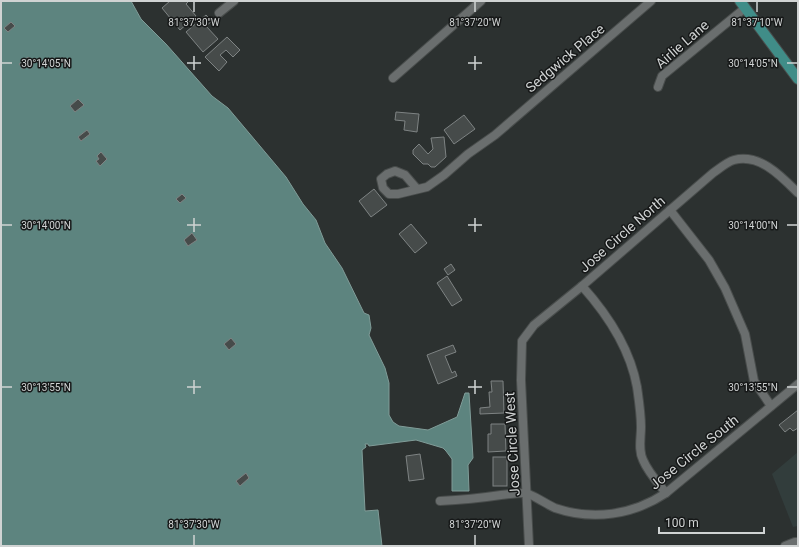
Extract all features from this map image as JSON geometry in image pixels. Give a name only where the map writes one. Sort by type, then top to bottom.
[{"type":"main road","points":[[742,5],[798,79]]},
{"type":"street","points":[[219,13],[234,1]]},
{"type":"street","points":[[393,78],[481,1]]},
{"type":"street","name":"Sedgwick Place","points":[[417,189],[426,187],[495,135],[651,1]]},
{"type":"street","name":"Airlie Lane","points":[[658,87],[662,76],[742,5]]},
{"type":"street","name":"Jose Circle North","points":[[522,341],[534,325],[582,286],[713,173],[729,162],[746,158],[765,164],[798,193]]},
{"type":"street","points":[[670,210],[709,260],[725,288],[744,334],[754,381],[771,406]]},
{"type":"street","points":[[582,286],[600,307],[617,334],[632,366],[640,411],[640,443],[643,460],[666,493]]},
{"type":"street","name":"Jose Circle West","points":[[522,341],[521,380],[529,546]]},
{"type":"street","name":"Jose Circle South","points":[[527,492],[540,501],[554,507],[576,513],[594,515],[629,511],[650,503],[666,493],[798,384]]},
{"type":"street","points":[[440,501],[527,492]]},
{"type":"street","points":[[785,546],[798,542]]},
{"type":"shaded area","points":[[798,452],[798,526],[793,527],[772,474]]},
{"type":"water","points":[[1,1],[131,1],[141,19],[166,44],[212,96],[228,108],[286,177],[303,204],[316,220],[325,243],[342,268],[364,313],[369,315],[371,328],[369,335],[385,368],[389,383],[389,415],[393,422],[399,426],[428,430],[457,417],[465,393],[469,393],[473,458],[468,465],[469,491],[452,491],[452,459],[443,448],[416,440],[369,446],[368,444],[365,444],[366,447],[362,450],[365,511],[378,510],[382,546],[1,546]]},
{"type":"building","points":[[170,1],[189,1],[186,4],[196,16],[180,30],[162,8]]},
{"type":"building","points":[[206,15],[212,21],[206,26],[218,39],[203,52],[186,32]]},
{"type":"building","points":[[11,22],[15,26],[8,32],[4,28]]},
{"type":"building","points":[[227,37],[240,50],[233,57],[226,50],[220,55],[227,62],[219,71],[205,57]]},
{"type":"building","points":[[28,57],[33,62],[23,69],[19,64]]},
{"type":"building","points":[[78,99],[84,105],[75,112],[70,106]]},
{"type":"building","points":[[396,112],[419,114],[417,132],[404,130],[405,121],[395,120]]},
{"type":"building","points":[[464,115],[475,129],[454,144],[444,130]]},
{"type":"building","points":[[87,130],[90,134],[81,141],[78,137]]},
{"type":"building","points":[[444,137],[446,157],[435,167],[431,167],[428,164],[423,164],[413,154],[413,150],[419,144],[428,154],[433,149],[431,138]]},
{"type":"building","points":[[101,152],[107,159],[100,166],[96,161],[99,159],[97,156]]},
{"type":"building","points":[[374,189],[387,205],[371,217],[359,201]]},
{"type":"building","points":[[182,194],[186,198],[180,203],[176,199]]},
{"type":"building","points":[[411,224],[427,243],[415,253],[399,234]]},
{"type":"building","points":[[192,233],[197,240],[188,246],[184,240]]},
{"type":"building","points":[[451,264],[455,270],[448,275],[444,269]]},
{"type":"building","points":[[447,276],[462,300],[452,306],[437,283]]},
{"type":"building","points":[[231,338],[236,344],[229,350],[224,344]]},
{"type":"building","points":[[453,345],[456,352],[445,356],[452,373],[455,371],[457,376],[438,384],[427,355]]},
{"type":"building","points":[[491,381],[503,381],[504,413],[480,414],[480,408],[490,407],[489,392],[492,392]]},
{"type":"building","points":[[798,410],[798,428],[793,431],[790,428],[785,432],[779,425]]},
{"type":"building","points":[[491,424],[505,424],[506,451],[488,452],[488,434],[491,434]]},
{"type":"building","points":[[420,454],[424,479],[409,481],[406,456]]},
{"type":"building","points":[[493,457],[507,457],[507,486],[493,486]]},
{"type":"building","points":[[246,473],[249,478],[240,486],[236,481]]}]
